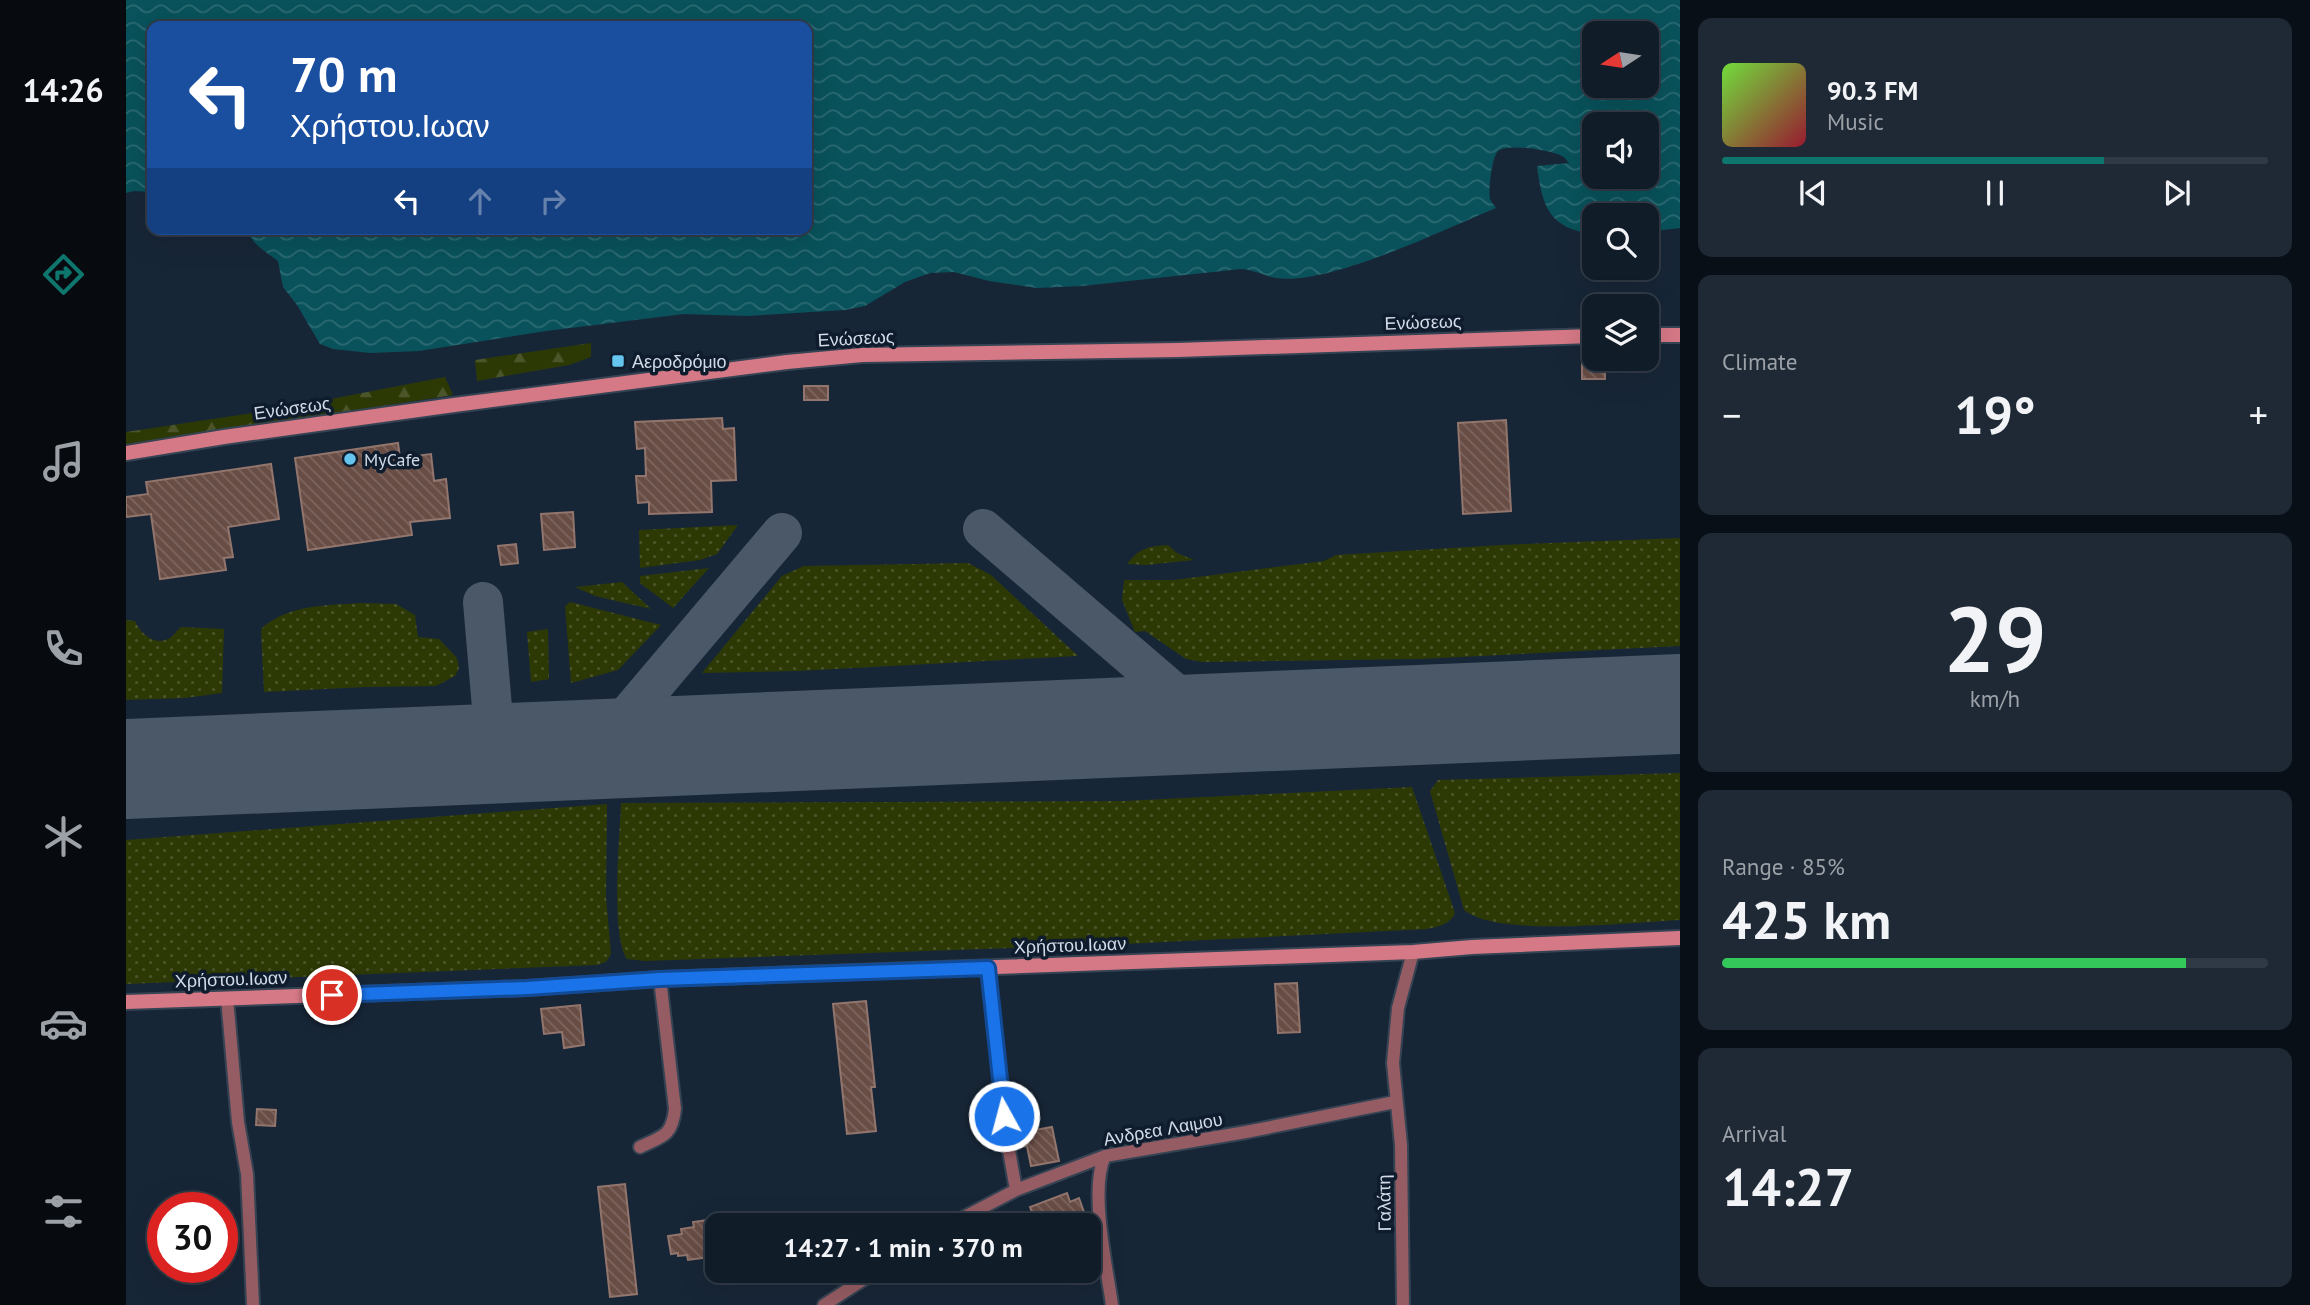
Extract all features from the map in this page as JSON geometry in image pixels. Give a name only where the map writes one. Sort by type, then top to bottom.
[{"type":"street","points":[[1659,334],[1680,335]]},
{"type":"street","name":"Ενώσεως","points":[[126,453],[454,405],[787,362],[862,355],[1178,350],[1582,336]]},
{"type":"street","name":"Χρήστου.Ιωαν","points":[[126,1002],[514,989],[660,979],[1413,952],[1680,938]]},
{"type":"street","name":"Γαλάτη","points":[[1403,1305],[1401,1145],[1393,1063],[1398,1008],[1413,952]]},
{"type":"street","points":[[988,968],[1007,1139],[1016,1190]]},
{"type":"street","points":[[640,1147],[667,1134],[673,1126],[675,1109],[660,979]]},
{"type":"street","points":[[227,998],[237,1122],[247,1174],[253,1305]]},
{"type":"street","name":"Ανδρεα Λαιμου","points":[[972,1213],[1016,1190],[1105,1156],[1246,1132],[1395,1102]]},
{"type":"street","points":[[1105,1156],[1098,1192],[1112,1305]]},
{"type":"street","points":[[824,1305],[858,1283]]},
{"type":"green space","points":[[591,343],[591,357],[569,365],[477,381],[475,360]]},
{"type":"green space","points":[[445,377],[453,395],[126,446],[126,432],[279,409]]},
{"type":"green space","points":[[738,525],[717,554],[700,560],[640,568],[639,530]]},
{"type":"green space","points":[[1680,538],[1680,646],[1421,659],[1202,662],[1186,659],[1145,631],[1135,632],[1122,600],[1124,580],[1174,580],[1324,561],[1336,555]]},
{"type":"green space","points":[[1168,545],[1177,553],[1194,560],[1146,565],[1127,564],[1145,549]]},
{"type":"green space","points":[[968,563],[991,575],[1078,656],[797,671],[702,673],[782,576],[804,566]]},
{"type":"green space","points":[[709,568],[673,608],[640,583],[640,576]]},
{"type":"green space","points":[[622,582],[651,609],[595,596],[575,587]]},
{"type":"green space","points":[[570,602],[661,625],[618,670],[571,683],[565,606]]},
{"type":"green space","points":[[360,603],[396,604],[415,615],[418,637],[439,639],[457,658],[459,668],[455,676],[436,686],[264,692],[261,629],[295,611]]},
{"type":"green space","points":[[126,620],[135,621],[144,634],[158,641],[170,638],[181,627],[224,629],[222,693],[185,698],[126,700]]},
{"type":"green space","points":[[548,629],[549,679],[531,682],[527,632]]},
{"type":"green space","points":[[1680,773],[1680,920],[1535,926],[1481,919],[1464,910],[1430,791],[1438,780]]},
{"type":"green space","points":[[1412,787],[1455,913],[1447,922],[1427,929],[1123,944],[645,961],[627,959],[622,946],[617,907],[621,803],[1124,801]]},
{"type":"green space","points":[[607,804],[606,897],[611,954],[606,962],[597,965],[126,984],[126,840]]},
{"type":"water","points":[[126,0],[1680,0],[1680,228],[1659,231],[1659,203],[1582,203],[1582,232],[1567,227],[1558,221],[1545,204],[1537,166],[1569,163],[1563,157],[1549,152],[1510,148],[1498,151],[1492,166],[1490,200],[1496,208],[1386,254],[1326,273],[1299,278],[1273,277],[1241,269],[1082,286],[1037,288],[989,281],[954,272],[930,273],[905,282],[865,306],[845,310],[747,316],[684,314],[546,331],[419,351],[370,353],[333,349],[320,344],[283,287],[278,261],[264,251],[250,235],[812,235],[812,21],[147,21],[147,192],[126,193]]},
{"type":"building","points":[[1582,371],[1605,371],[1605,379],[1582,379]]},
{"type":"building","points":[[804,386],[828,386],[828,400],[804,400]]},
{"type":"building","points":[[722,418],[723,429],[734,428],[736,480],[711,481],[712,512],[649,514],[649,502],[638,503],[636,476],[646,476],[645,448],[637,449],[635,422]]},
{"type":"building","points":[[1506,420],[1511,511],[1463,514],[1458,423]]},
{"type":"building","points":[[398,443],[400,458],[431,454],[434,481],[446,479],[450,518],[410,522],[412,535],[308,550],[295,458]]},
{"type":"building","points":[[271,464],[279,519],[228,527],[233,557],[224,558],[226,570],[160,579],[151,514],[126,517],[126,497],[148,494],[146,482]]},
{"type":"building","points":[[573,512],[575,547],[544,550],[541,514]]},
{"type":"building","points":[[516,544],[518,563],[501,565],[498,546]]},
{"type":"building","points":[[1297,983],[1300,1032],[1278,1033],[1275,984]]},
{"type":"building","points":[[866,1001],[875,1087],[871,1087],[876,1131],[847,1134],[833,1004]]},
{"type":"building","points":[[580,1005],[584,1045],[564,1048],[562,1032],[544,1034],[541,1009]]},
{"type":"building","points":[[257,1109],[276,1110],[275,1126],[256,1125]]},
{"type":"building","points":[[1052,1127],[1059,1161],[1031,1166],[1027,1146],[1021,1147],[1018,1133]]},
{"type":"building","points":[[625,1184],[637,1294],[610,1297],[598,1187]]},
{"type":"building","points":[[1067,1193],[1070,1202],[1079,1198],[1084,1213],[1032,1213],[1030,1207]]},
{"type":"building","points":[[705,1220],[705,1258],[688,1260],[687,1255],[671,1254],[668,1236],[682,1234],[681,1229],[694,1227],[693,1222]]},
{"type":"taxiway","points":[[983,529],[1187,704],[1220,723]]},
{"type":"taxiway","points":[[571,750],[603,739],[624,720],[782,533]]},
{"type":"taxiway","points":[[473,754],[487,739],[493,719],[483,602]]},
{"type":"taxiway","points":[[1123,727],[1146,718],[1157,704],[1156,687],[1143,666]]},
{"type":"taxiway","points":[[653,687],[645,705],[646,720],[654,733],[668,746]]},
{"type":"runway","points":[[126,769],[1680,704]]},
{"type":"place","name":"Αεροδρόμιο","points":[[618,361]]},
{"type":"place","name":"MyCafe","points":[[350,459]]},
{"type":"route","points":[[332,995],[527,988],[660,979],[988,968],[1004,1116]]}]
